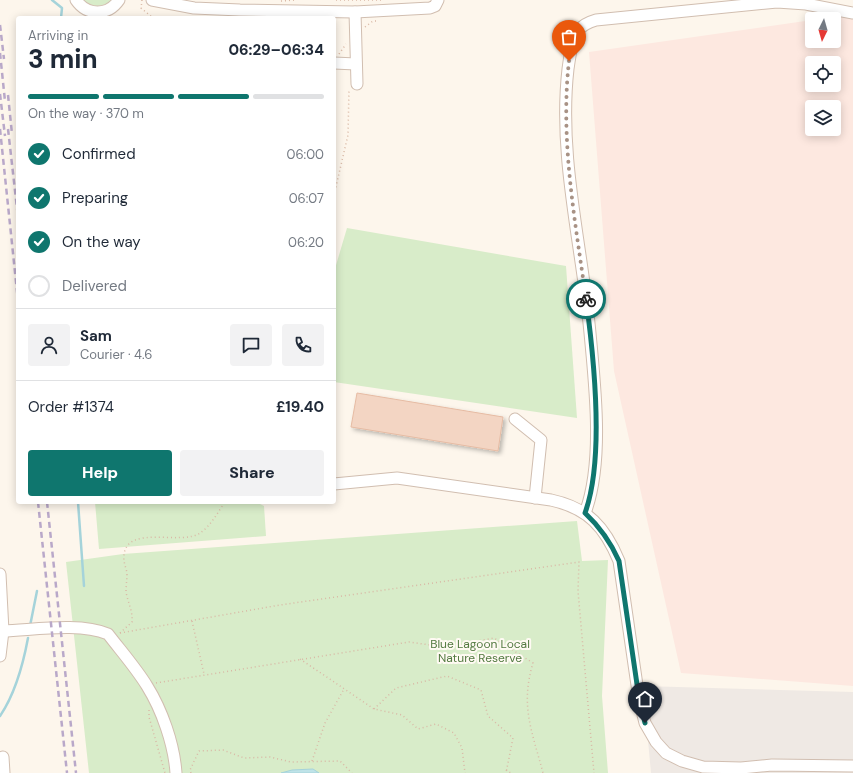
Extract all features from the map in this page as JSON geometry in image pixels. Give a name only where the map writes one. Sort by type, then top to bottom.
[{"type":"street","points":[[78,2],[91,11],[101,15],[118,2],[128,0]]},
{"type":"street","points":[[152,0],[194,8],[355,12],[423,9],[437,3]]},
{"type":"street","points":[[78,2],[82,16]]},
{"type":"street","points":[[585,513],[594,484],[596,423],[590,332],[570,178],[566,108],[569,61],[573,43],[578,31],[588,22],[596,20],[777,2],[806,4],[853,14]]},
{"type":"street","points":[[353,86],[356,64],[353,40],[355,12]]},
{"type":"street","points":[[336,63],[356,64]]},
{"type":"street","points":[[515,419],[541,440],[535,498]]},
{"type":"street","points":[[336,484],[397,478],[570,504],[585,513],[596,523],[613,546],[619,561],[639,698],[645,723],[656,742],[666,753],[682,761],[703,767],[741,768],[772,765],[853,766]]},
{"type":"street","points":[[0,574],[3,631],[0,656]]},
{"type":"street","points":[[3,631],[77,628],[99,631],[108,634],[157,702],[168,736],[177,772]]},
{"type":"street","points":[[3,757],[4,773]]},
{"type":"path","points":[[142,0],[141,8],[151,16]]},
{"type":"path","points":[[336,0],[386,0]]},
{"type":"path","points":[[336,55],[353,40],[364,40],[366,27],[373,21],[386,20]]},
{"type":"path","points":[[336,186],[348,135],[353,86]]},
{"type":"path","points":[[120,633],[132,622],[132,613],[126,592],[127,574],[124,563],[124,554],[128,545],[135,540],[146,537],[186,539],[200,533],[223,504]]},
{"type":"path","points":[[108,634],[280,606],[579,562],[578,591],[594,773]]},
{"type":"path","points":[[192,621],[204,674]]},
{"type":"path","points":[[165,773],[149,717],[149,689],[204,674],[409,642],[444,647],[494,638],[533,663],[527,683],[527,714],[543,773]]},
{"type":"path","points":[[299,659],[374,709],[402,715],[418,729],[436,724],[454,733],[462,748],[465,773]]},
{"type":"path","points":[[374,709],[396,688],[447,676],[482,690],[488,716],[513,738],[506,772],[511,773]]},
{"type":"path","points":[[311,762],[325,723],[344,689]]},
{"type":"path","points":[[191,773],[190,770],[199,751],[223,750],[244,758],[270,757],[291,762],[340,761],[352,773]]},
{"type":"shaded area","points":[[853,14],[853,686],[681,673],[614,371],[589,52],[805,21],[805,48],[841,48],[841,16]]},
{"type":"shaded area","points":[[643,686],[853,692],[853,773],[651,773]]},
{"type":"green space","points":[[83,0],[112,0],[101,6],[94,6]]},
{"type":"green space","points":[[347,228],[566,266],[577,418],[336,382],[336,265]]},
{"type":"green space","points":[[95,504],[260,504],[264,506],[266,536],[99,549]]},
{"type":"green space","name":"Blue Lagoon Local Nature Reserve","points":[[577,521],[582,561],[608,560],[602,696],[608,773],[89,773],[66,562],[123,554]]},
{"type":"water","points":[[313,769],[319,773],[281,773],[292,770]]},
{"type":"building","points":[[357,393],[503,417],[498,451],[351,427]]},
{"type":"waterway","points":[[52,0],[62,8],[61,16]]},
{"type":"waterway","points":[[78,504],[84,586]]},
{"type":"waterway","points":[[30,626],[37,591]]},
{"type":"waterway","points":[[0,716],[18,679],[28,638]]},
{"type":"railway","points":[[0,25],[4,59]]},
{"type":"railway","points":[[0,53],[5,101]]},
{"type":"railway","points":[[0,94],[5,136]]},
{"type":"railway","points":[[8,95],[12,134]]},
{"type":"railway","points":[[0,129],[16,282]]},
{"type":"railway","points":[[8,129],[16,199]]},
{"type":"railway","points":[[38,504],[67,773]]},
{"type":"railway","points":[[47,504],[76,773]]},
{"type":"way so far","points":[[569,61],[566,108],[567,152],[586,299]]},
{"type":"route","points":[[586,299],[590,332],[596,423],[594,484],[585,513],[596,523],[613,546],[619,561],[639,698],[645,723]]}]
